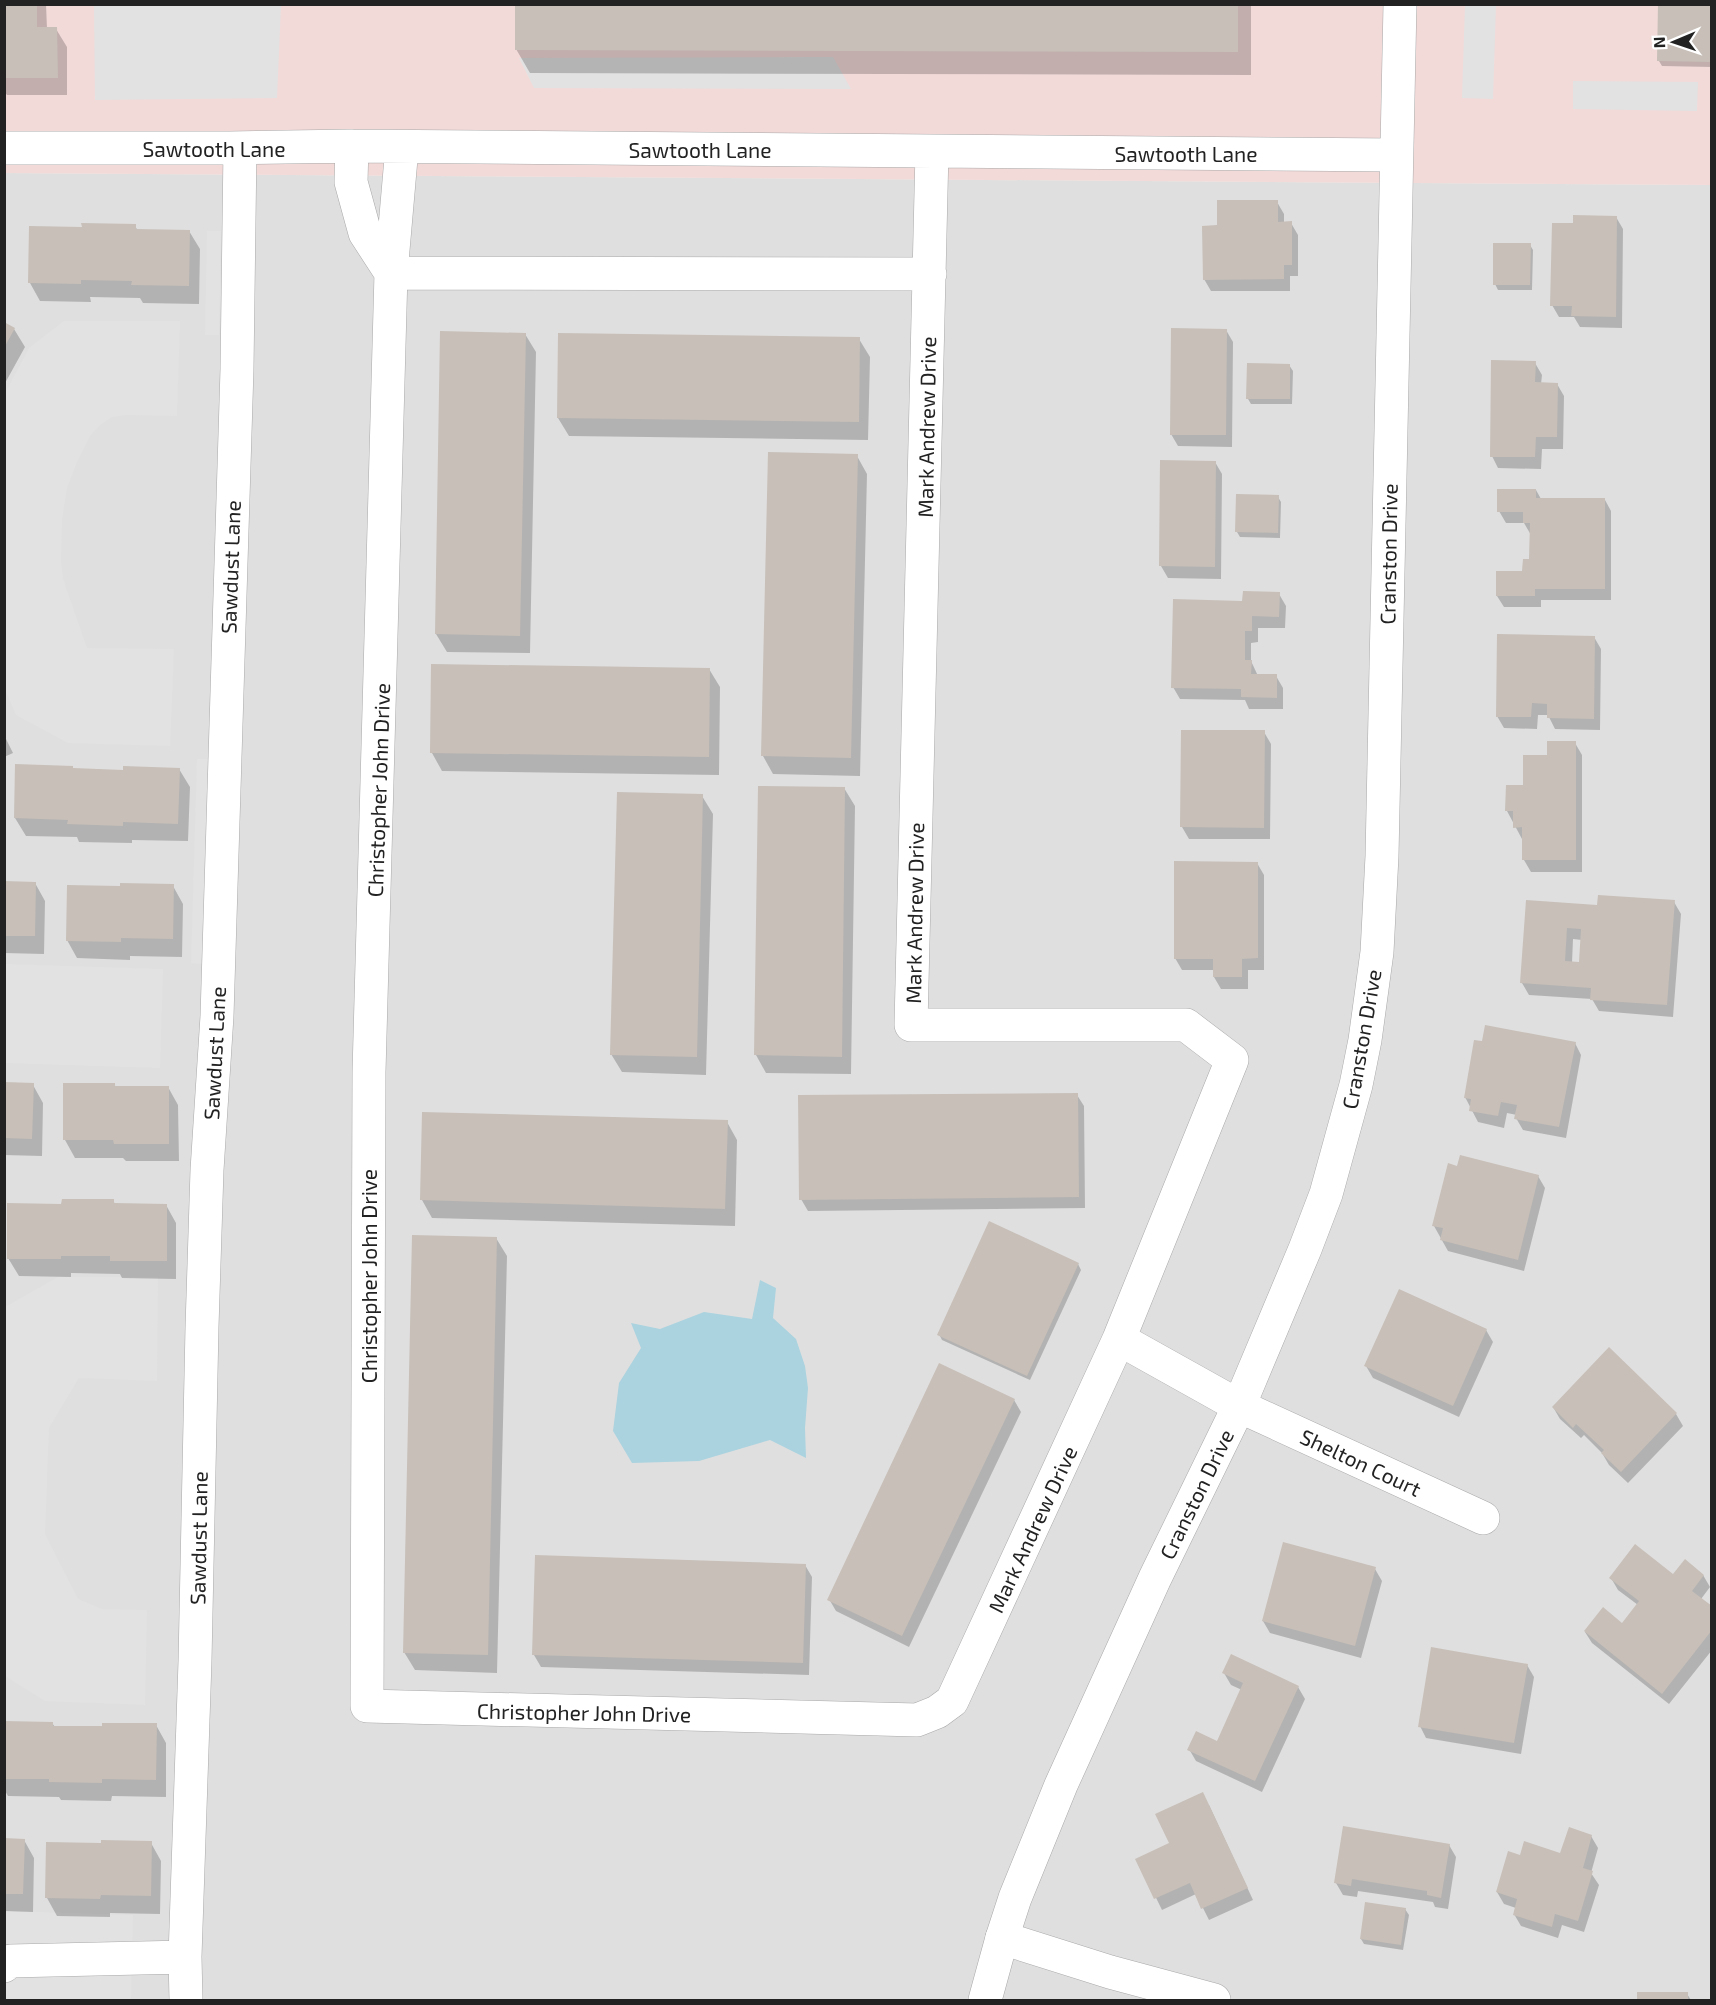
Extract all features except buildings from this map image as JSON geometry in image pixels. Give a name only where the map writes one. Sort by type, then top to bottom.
[{"type":"street","name":"Cranston Drive","points":[[985,2001],[1015,1898],[1071,1763],[1155,1578],[1239,1406],[1305,1250],[1326,1194],[1356,1085],[1377,952],[1382,856],[1400,4]]},
{"type":"street","name":"Sawtooth Lane","points":[[4,148],[352,146],[1396,155]]},
{"type":"street","points":[[352,146],[351,182],[365,234],[391,273],[930,274]]},
{"type":"street","name":"Christopher John Drive","points":[[402,147],[391,273],[369,1072],[367,1706],[917,1720],[937,1712]]},
{"type":"street","name":"Sawdust Lane","points":[[186,2001],[185,1957],[195,1661],[202,1316],[207,1170],[217,1016],[237,369],[240,148]]},
{"type":"street","name":"Mark Andrew Drive","points":[[932,151],[911,1025],[1186,1025],[1232,1060],[1119,1339],[952,1701],[937,1712]]},
{"type":"street","points":[[1119,1339],[1239,1406]]},
{"type":"street","name":"Shelton Court","points":[[1239,1406],[1483,1518]]},
{"type":"street","points":[[1002,1938],[1110,1972],[1214,2001]]},
{"type":"street","points":[[4,1966],[10,1960],[185,1957]]},
{"type":"shaded area","points":[[5,5],[1711,5],[1711,185],[5,173]]},
{"type":"shaded area","points":[[94,5],[281,5],[277,98],[95,100]]},
{"type":"shaded area","points":[[1465,5],[1496,5],[1493,99],[1462,98]]},
{"type":"shaded area","points":[[833,57],[851,89],[534,88],[519,58]]},
{"type":"shaded area","points":[[1573,81],[1698,82],[1697,111],[1573,109]]},
{"type":"shaded area","points":[[5,173],[1711,185],[1711,2000],[5,2000]]},
{"type":"shaded area","points":[[207,231],[221,231],[219,335],[205,335]]},
{"type":"shaded area","points":[[64,321],[180,321],[177,416],[112,417],[90,436],[67,488],[62,520],[61,562],[63,579],[87,648],[174,649],[170,746],[68,743],[16,715],[5,689],[5,393],[29,348]]},
{"type":"shaded area","points":[[197,759],[210,759],[203,964],[191,963]]},
{"type":"shaded area","points":[[5,964],[163,969],[160,1068],[5,1063]]},
{"type":"shaded area","points":[[58,1277],[158,1277],[157,1381],[79,1378],[49,1428],[45,1534],[78,1599],[102,1609],[147,1610],[145,1705],[45,1701],[5,1676],[5,1307]]},
{"type":"shaded area","points":[[5,1911],[133,1915],[131,2000],[5,2000]]},
{"type":"water","points":[[760,1280],[776,1288],[773,1318],[796,1339],[805,1366],[808,1388],[805,1428],[806,1458],[770,1440],[699,1461],[632,1463],[613,1431],[619,1383],[641,1348],[631,1323],[660,1329],[704,1312],[752,1319]]}]
